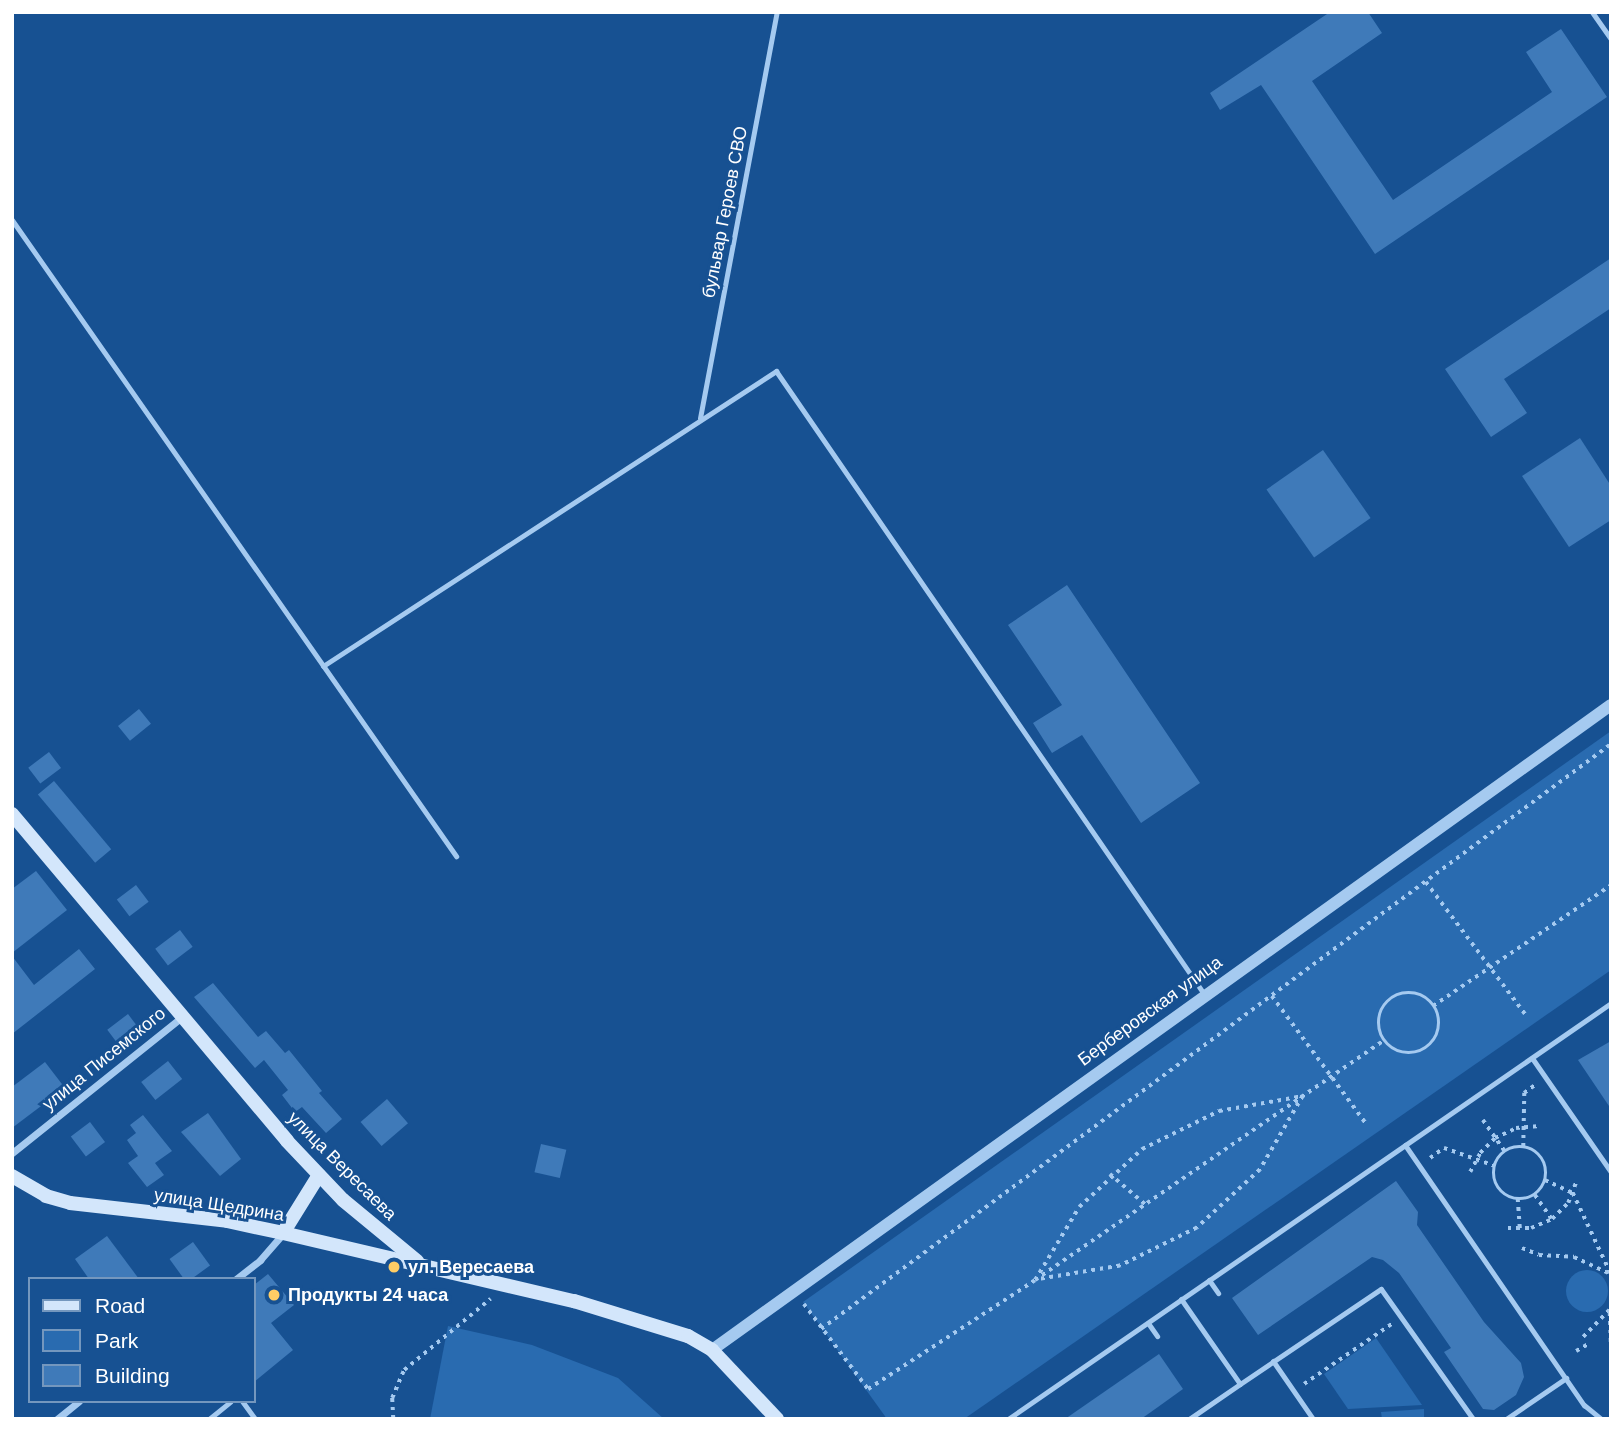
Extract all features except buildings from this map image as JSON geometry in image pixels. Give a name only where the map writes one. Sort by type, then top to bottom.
[{"type":"main road","name":"улица Вересаева","points":[[12,814],[319,1175],[384,1237],[424,1266],[508,1285],[688,1336],[712,1350],[777,1419]]},
{"type":"main road","points":[[283,1233],[319,1175]]},
{"type":"main road","name":"улица Щедрина","points":[[12,1176],[46,1196],[70,1203],[227,1221],[424,1266]]},
{"type":"street","name":"Берберовская улица","points":[[712,1350],[792,1289],[1611,705]]},
{"type":"street","name":"улица Писемского","points":[[12,1153],[183,1017]]},
{"type":"street","points":[[239,1277],[260,1260],[283,1233]]},
{"type":"street","points":[[57,1419],[77,1403]]},
{"type":"lane","name":"бульвар Героев СВО","points":[[700,418],[777,12]]},
{"type":"lane","points":[[1592,12],[1611,39]]},
{"type":"lane","points":[[12,220],[456,856]]},
{"type":"lane","points":[[323,666],[776,371],[1204,995]]},
{"type":"lane","points":[[1008,1419],[1611,1003]]},
{"type":"lane","points":[[1532,1058],[1611,1172]]},
{"type":"lane","points":[[1405,1145],[1584,1405],[1601,1419]]},
{"type":"lane","points":[[1209,1280],[1218,1293]]},
{"type":"lane","points":[[1189,1419],[1374,1291],[1386,1294],[1473,1419]]},
{"type":"lane","points":[[1181,1299],[1240,1384]]},
{"type":"lane","points":[[1148,1323],[1157,1336]]},
{"type":"lane","points":[[1273,1360],[1313,1419]]},
{"type":"lane","points":[[1506,1419],[1566,1378]]},
{"type":"lane","points":[[209,1419],[229,1403]]},
{"type":"lane","points":[[243,1403],[255,1419]]},
{"type":"lane","points":[[1198,1412],[1203,1419]]},
{"type":"path","points":[[821,1329],[1611,744]]},
{"type":"path","points":[[1426,882],[1525,1014]]},
{"type":"path","points":[[1433,1006],[1611,885]]},
{"type":"path","points":[[1407,993],[1433,1006],[1438,1026],[1429,1045],[1400,1052],[1384,1040],[1379,1020],[1388,1002],[1407,993]]},
{"type":"path","points":[[1272,996],[1365,1122]]},
{"type":"path","points":[[792,1289],[868,1389],[1146,1205],[1384,1040]]},
{"type":"path","points":[[1522,1147],[1524,1093],[1546,1078]]},
{"type":"path","points":[[1035,1280],[1062,1230],[1110,1174],[1142,1149],[1192,1121],[1247,1103],[1303,1096]]},
{"type":"path","points":[[1035,1280],[1120,1266],[1197,1228],[1260,1170],[1303,1096]]},
{"type":"path","points":[[1483,1120],[1505,1152]]},
{"type":"path","points":[[1470,1172],[1476,1160],[1496,1138],[1523,1127],[1537,1126]]},
{"type":"path","points":[[1522,1147],[1544,1162],[1545,1180],[1535,1195],[1518,1199],[1501,1192],[1495,1166],[1505,1152],[1522,1147]]},
{"type":"path","points":[[1419,1166],[1444,1148],[1495,1166]]},
{"type":"path","points":[[1110,1174],[1146,1205]]},
{"type":"path","points":[[1545,1180],[1573,1193],[1611,1274]]},
{"type":"path","points":[[1508,1228],[1520,1230],[1552,1219],[1573,1193],[1576,1182]]},
{"type":"path","points":[[1535,1195],[1552,1219]]},
{"type":"path","points":[[1518,1199],[1520,1230]]},
{"type":"path","points":[[1522,1248],[1539,1255],[1574,1257],[1611,1274]]},
{"type":"path","points":[[393,1419],[392,1398],[404,1370],[508,1285]]},
{"type":"path","points":[[1583,1337],[1610,1309]]},
{"type":"path","points":[[1610,1309],[1611,1341]]},
{"type":"path","points":[[1294,1392],[1402,1317]]},
{"type":"path","points":[[1576,1351],[1588,1343]]},
{"type":"green space","points":[[1611,731],[1611,970],[964,1419],[887,1419],[803,1302]]},
{"type":"green space","points":[[1587,1270],[1602,1276],[1608,1291],[1602,1306],[1587,1312],[1572,1306],[1566,1291],[1572,1276]]},
{"type":"green space","points":[[448,1326],[532,1345],[618,1378],[664,1419],[430,1419]]},
{"type":"green space","points":[[1376,1338],[1422,1405],[1348,1409],[1324,1374]]},
{"type":"green space","points":[[1424,1409],[1424,1419],[1382,1419],[1381,1412]]},
{"type":"place","name":"ул. Вересаева","points":[[394,1267]]},
{"type":"place","name":"Продукты 24 часа","points":[[274,1295]]}]
